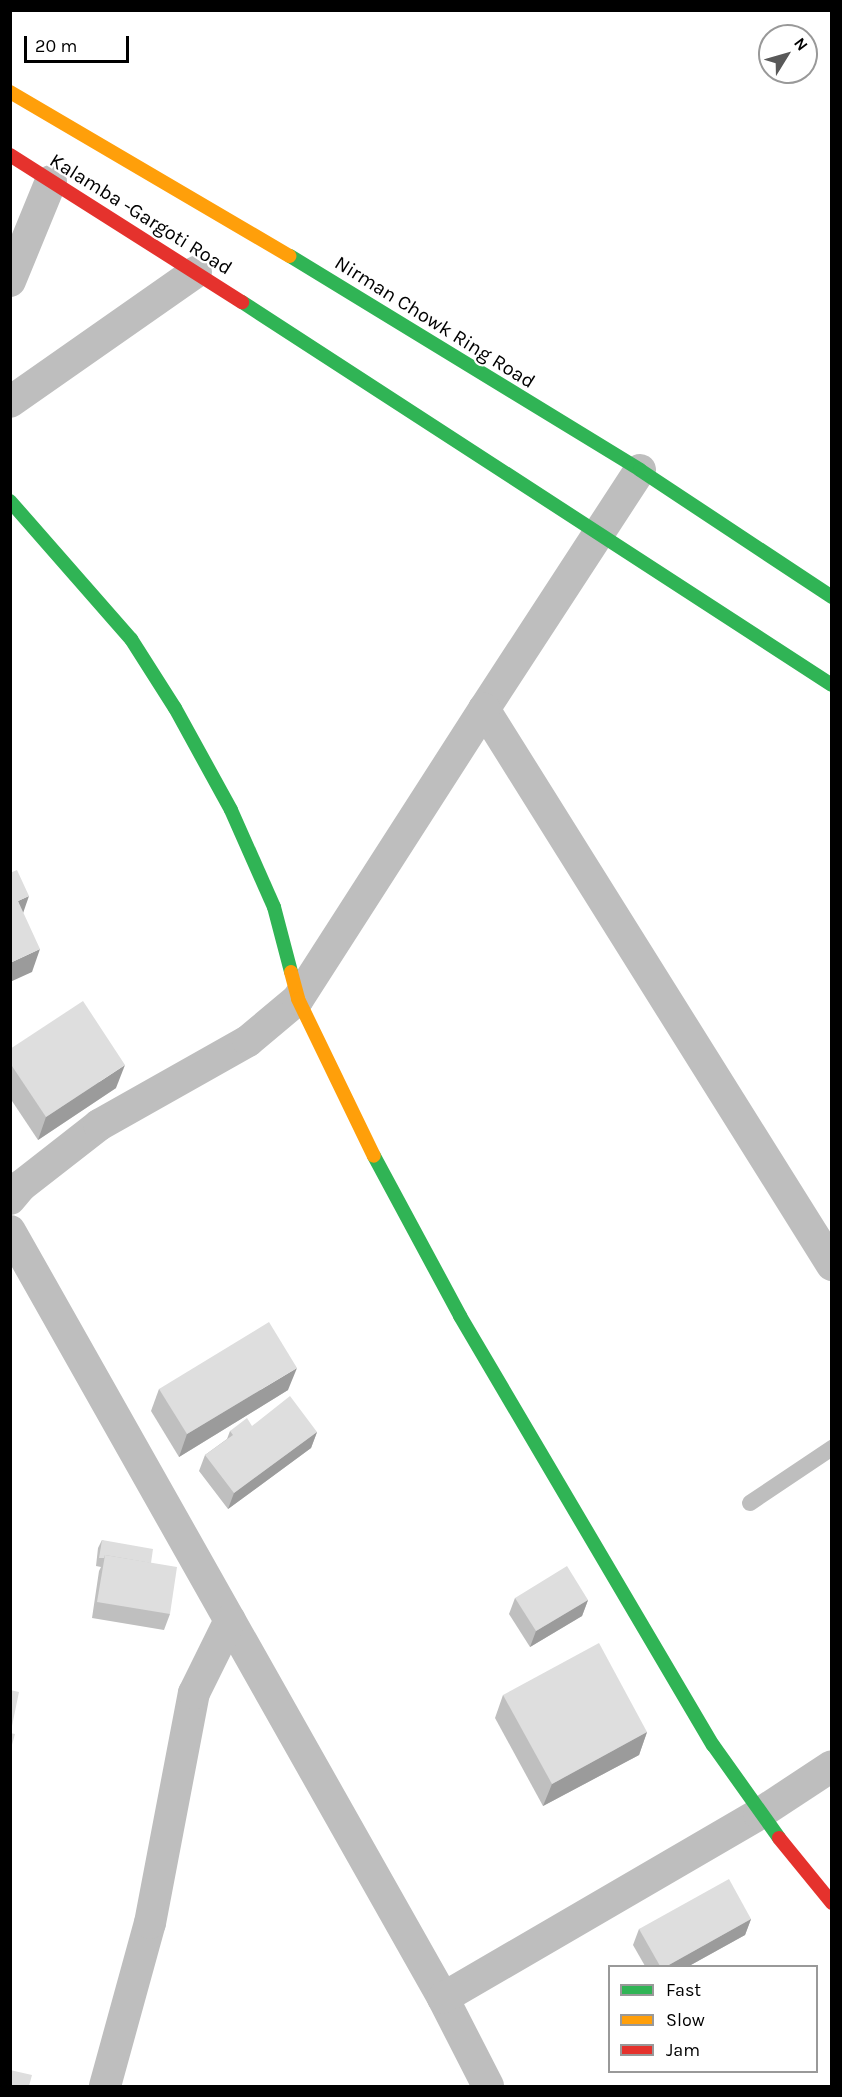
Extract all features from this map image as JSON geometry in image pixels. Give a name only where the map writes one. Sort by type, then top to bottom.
[{"type":"main road","name":"Nirman Chowk Ring Road","points":[[10,92],[296,260],[639,471],[831,597]]},
{"type":"main road","name":"Kalamba -Gargoti Road","points":[[10,155],[337,362],[831,685]]},
{"type":"main road","points":[[10,501],[131,639],[175,708],[231,810],[274,907],[298,999],[374,1157],[460,1316],[712,1744],[759,1814],[831,1903]]},
{"type":"street","points":[[10,281],[51,181]]},
{"type":"street","points":[[10,402],[196,272]]},
{"type":"street","points":[[10,1199],[21,1186],[99,1125],[248,1041],[298,999],[484,709],[600,536],[639,471]]},
{"type":"street","points":[[484,709],[831,1265]]},
{"type":"street","points":[[10,1232],[442,1998],[488,2086]]},
{"type":"street","points":[[105,2086],[150,1923],[194,1693],[230,1620]]},
{"type":"street","points":[[442,1998],[759,1814],[831,1766]]},
{"type":"lane","points":[[750,1503],[831,1448]]},
{"type":"building","points":[[17,870],[29,896],[18,901],[40,949],[10,963],[10,873]]},
{"type":"building","points":[[83,1001],[125,1065],[46,1117],[10,1063],[10,1049]]},
{"type":"building","points":[[269,1322],[297,1368],[187,1434],[159,1389]]},
{"type":"building","points":[[290,1396],[317,1432],[234,1493],[205,1455],[233,1435],[230,1431],[247,1418],[252,1426]]},
{"type":"building","points":[[102,1540],[153,1549],[151,1563],[105,1555],[104,1558],[99,1558]]},
{"type":"building","points":[[105,1555],[177,1567],[170,1614],[97,1602]]},
{"type":"building","points":[[567,1566],[588,1600],[536,1631],[515,1598]]},
{"type":"building","points":[[599,1643],[647,1732],[552,1784],[503,1695]]},
{"type":"building","points":[[10,1690],[19,1692],[12,1726],[10,1725]]},
{"type":"building","points":[[10,1733],[15,1734],[10,1752]]},
{"type":"building","points":[[729,1879],[751,1919],[669,1965],[659,1965],[639,1929]]},
{"type":"building","points":[[10,2070],[32,2075],[29,2086],[10,2086]]},
{"type":"traffic: fast","points":[[290,256],[640,470],[832,597]]},
{"type":"traffic: fast","points":[[242,302],[832,685]]},
{"type":"traffic: fast","points":[[10,501],[131,639],[175,708],[231,810],[274,907],[291,972]]},
{"type":"traffic: fast","points":[[374,1156],[460,1316],[713,1745],[779,1838]]},
{"type":"traffic: slow","points":[[10,92],[290,256]]},
{"type":"traffic: slow","points":[[291,972],[298,999],[374,1156]]},
{"type":"traffic: jam","points":[[10,155],[242,302]]},
{"type":"traffic: jam","points":[[779,1838],[832,1903]]}]
